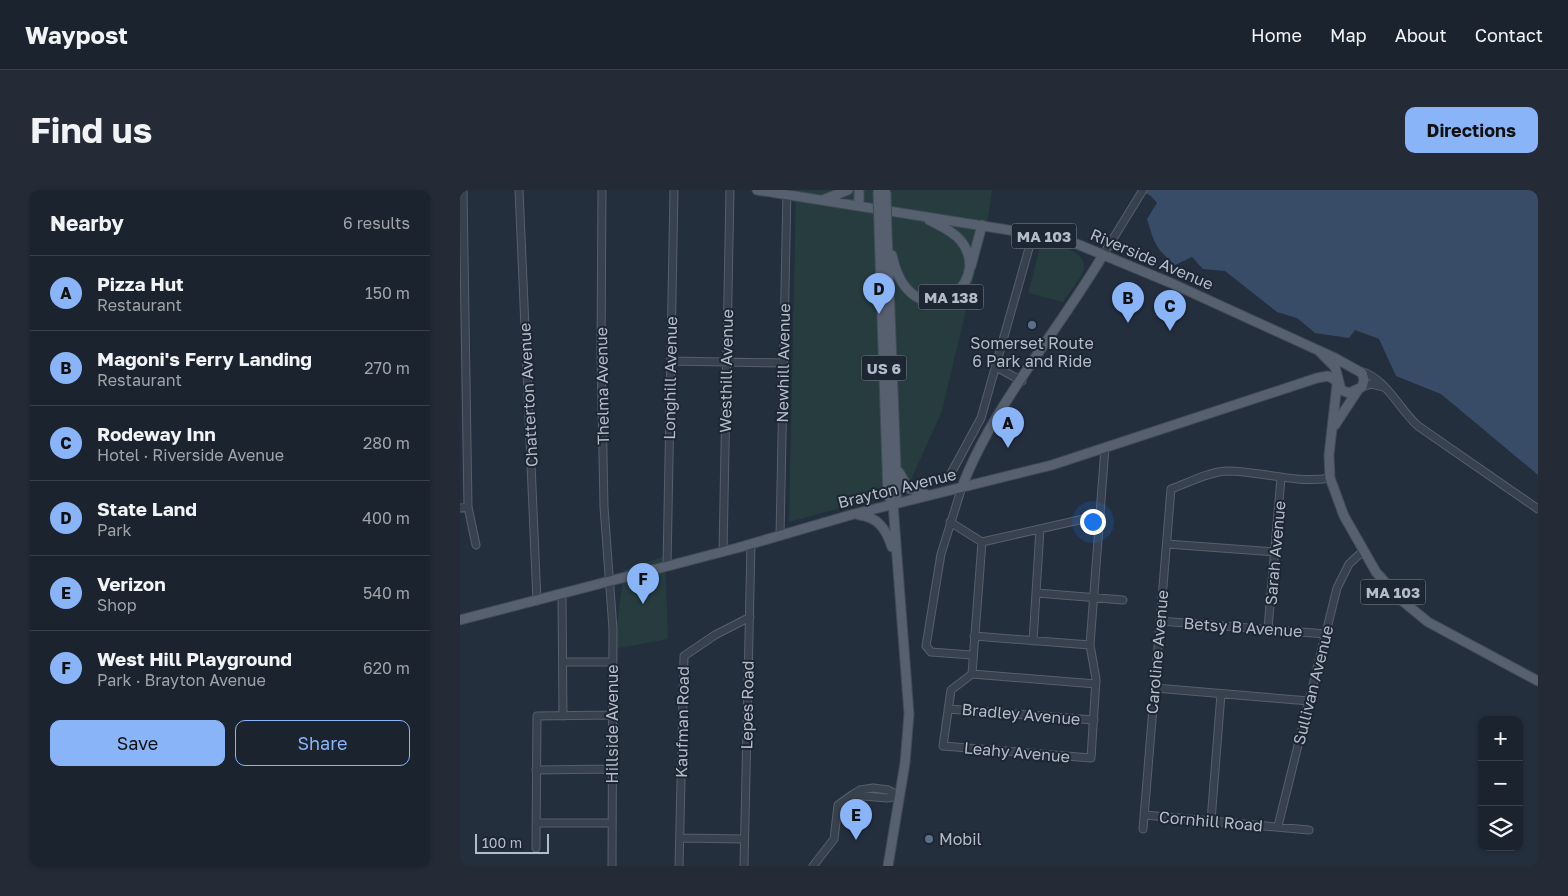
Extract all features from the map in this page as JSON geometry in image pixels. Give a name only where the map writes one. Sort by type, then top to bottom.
[{"type":"main road","name":"Riverside Avenue","points":[[757,190],[786,192],[820,200],[1065,239],[1171,283],[1359,371]]},
{"type":"main road","name":"MA 138","points":[[820,200],[838,196],[848,190]]},
{"type":"main road","points":[[859,190],[859,206]]},
{"type":"main road","name":"US 6","points":[[882,191],[888,494],[893,504],[909,704],[907,740],[888,866]]},
{"type":"main road","name":"MA 138","points":[[883,230],[898,275],[905,289],[915,296],[932,301],[946,299],[959,291],[968,275],[968,258],[961,241],[950,232],[922,216]]},
{"type":"main road","points":[[968,275],[982,226]]},
{"type":"main road","name":"US 6","points":[[883,230],[898,494],[893,504]]},
{"type":"main road","points":[[962,487],[985,440],[1103,255]]},
{"type":"main road","name":"Riverside Avenue","points":[[1319,351],[1333,364],[1337,381]]},
{"type":"main road","points":[[1359,371],[1364,377],[1360,388],[1345,392],[1337,381],[1344,372],[1359,371]]},
{"type":"main road","name":"Brayton Avenue","points":[[460,620],[723,552],[854,514],[1052,465],[1316,378],[1328,376],[1337,381]]},
{"type":"main road","name":"MA 103","points":[[1337,381],[1331,439],[1330,478],[1344,516],[1363,551],[1383,581],[1420,616],[1538,681]]},
{"type":"main road","name":"MA 103","points":[[1331,439],[1340,414],[1360,388]]},
{"type":"main road","points":[[896,460],[906,486],[913,491],[930,495]]},
{"type":"main road","points":[[854,514],[872,518],[881,525],[889,538],[896,558]]},
{"type":"street","points":[[462,190],[463,443],[468,507],[476,545]]},
{"type":"street","name":"Chatterton Avenue","points":[[519,190],[537,601]]},
{"type":"street","name":"Thelma Avenue","points":[[602,190],[601,352],[604,507],[610,582]]},
{"type":"street","name":"Longhill Avenue","points":[[667,566],[674,190]]},
{"type":"street","name":"Westhill Avenue","points":[[723,552],[730,190]]},
{"type":"street","points":[[1103,255],[1142,190]]},
{"type":"street","name":"Newhill Avenue","points":[[780,536],[786,192]]},
{"type":"street","points":[[949,477],[981,418],[1032,234]]},
{"type":"street","points":[[670,362],[783,363]]},
{"type":"street","points":[[996,367],[1022,381]]},
{"type":"street","name":"Riverside Avenue","points":[[1359,371],[1373,377],[1385,388],[1403,412],[1418,426],[1538,509]]},
{"type":"street","points":[[1360,388],[1373,384],[1385,388]]},
{"type":"street","points":[[1094,720],[1096,684],[1090,645],[1102,514],[1105,448]]},
{"type":"street","name":"Caroline Avenue","points":[[1143,829],[1171,489],[1224,471],[1281,478]]},
{"type":"street","points":[[1281,478],[1321,480],[1330,478]]},
{"type":"street","name":"Sarah Avenue","points":[[1268,628],[1281,478]]},
{"type":"street","points":[[962,487],[950,522],[939,566],[926,644],[928,650],[932,653],[972,655]]},
{"type":"street","points":[[460,508],[468,507]]},
{"type":"street","points":[[950,522],[982,542],[1102,514]]},
{"type":"street","points":[[1033,641],[1040,529]]},
{"type":"street","points":[[972,674],[982,542]]},
{"type":"street","name":"Lepes Road","points":[[744,866],[751,544]]},
{"type":"street","points":[[1167,544],[1275,552]]},
{"type":"street","name":"Sullivan Avenue","points":[[1278,826],[1339,580],[1349,564],[1363,551]]},
{"type":"street","name":"Hillside Avenue","points":[[610,582],[612,866]]},
{"type":"street","points":[[1037,593],[1123,600]]},
{"type":"street","points":[[562,594],[563,716]]},
{"type":"street","name":"Kaufman Road","points":[[679,866],[684,656],[716,635],[750,617]]},
{"type":"street","name":"Betsy B Avenue","points":[[1160,621],[1326,634]]},
{"type":"street","points":[[974,636],[1090,645]]},
{"type":"street","points":[[563,662],[612,662]]},
{"type":"street","points":[[948,708],[951,690],[972,674],[1096,684]]},
{"type":"street","points":[[1155,688],[1309,701]]},
{"type":"street","points":[[1211,821],[1221,694]]},
{"type":"street","name":"Bradley Avenue","points":[[948,708],[1094,720]]},
{"type":"street","name":"Leahy Avenue","points":[[948,708],[943,746],[1091,758],[1094,720]]},
{"type":"street","points":[[536,848],[537,716],[612,715]]},
{"type":"street","points":[[536,770],[611,769]]},
{"type":"street","points":[[813,866],[834,839],[838,805],[852,795],[887,798],[899,796]]},
{"type":"street","name":"Cornhill Road","points":[[1145,815],[1309,830]]},
{"type":"street","points":[[536,823],[612,823]]},
{"type":"street","points":[[681,838],[744,839]]},
{"type":"green space","points":[[796,190],[992,190],[988,217],[942,411],[910,482],[873,499],[789,522]]},
{"type":"green space","points":[[1041,243],[1068,249],[1080,256],[1083,262],[1084,268],[1081,276],[1063,302],[1028,293]]},
{"type":"green space","points":[[665,556],[668,639],[614,649],[624,570]]},
{"type":"water","points":[[1140,190],[1538,190],[1538,475],[1441,394],[1396,376],[1379,339],[1355,330],[1349,338],[1315,333],[1297,318],[1277,312],[1225,271],[1203,269],[1192,257],[1175,265],[1156,245],[1147,219],[1157,203],[1151,196]]},
{"type":"place","name":"State Land","points":[[879,314]]},
{"type":"place","name":"Magoni's Ferry Landing","points":[[1128,323]]},
{"type":"place","name":"Somerset Route 6 Park and Ride","points":[[1032,325]]},
{"type":"place","name":"Rodeway Inn","points":[[1170,331]]},
{"type":"place","name":"Pizza Hut","points":[[1008,448]]},
{"type":"place","name":"West Hill Playground","points":[[643,604]]},
{"type":"place","name":"Mobil","points":[[929,839]]},
{"type":"place","name":"Verizon","points":[[856,840]]}]
